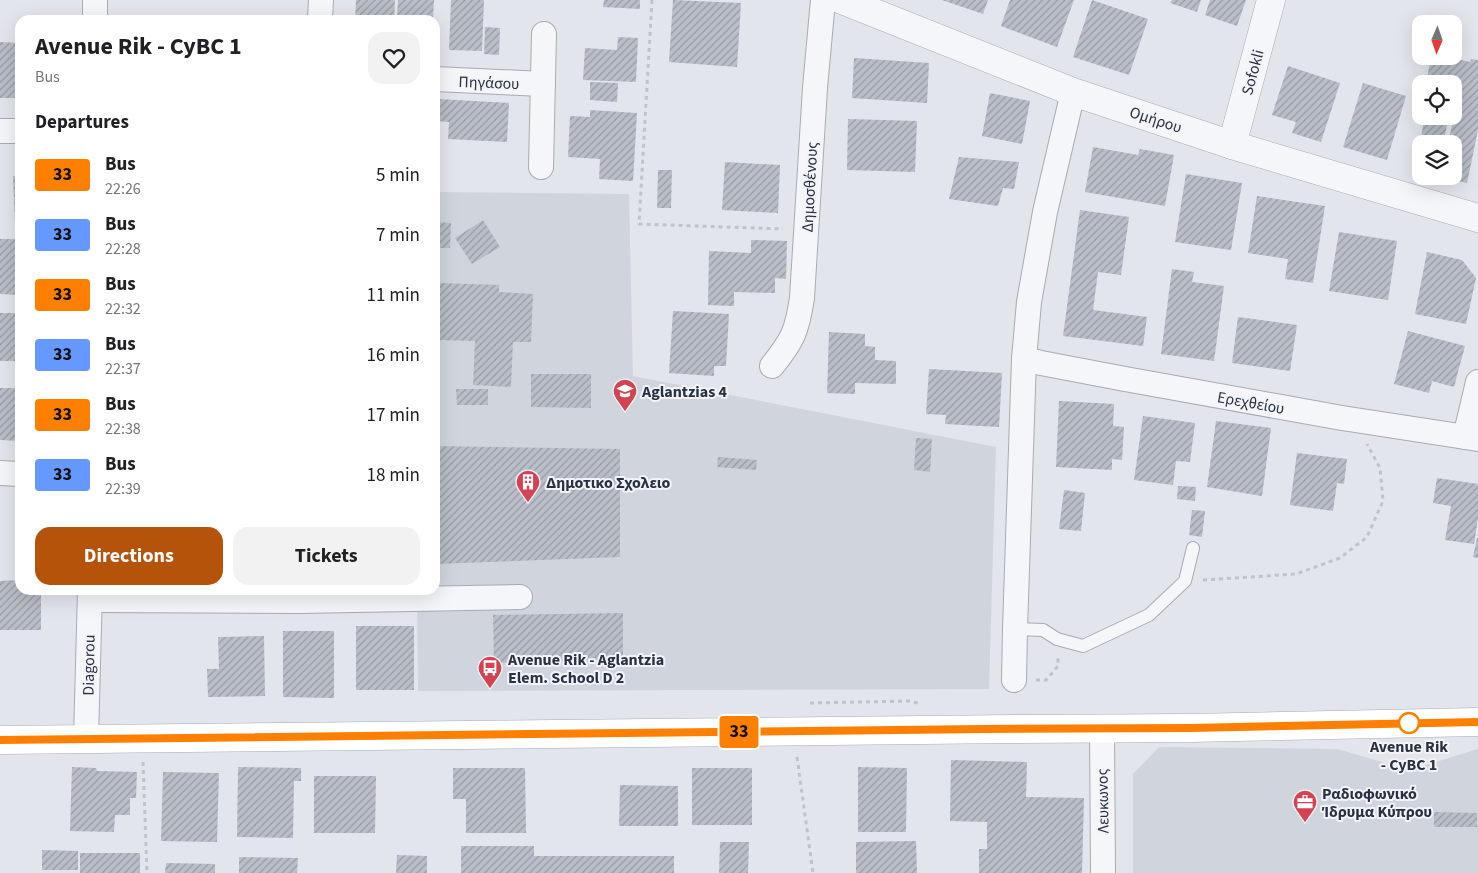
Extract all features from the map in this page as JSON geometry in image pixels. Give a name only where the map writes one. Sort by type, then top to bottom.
[{"type":"main road","points":[[0,740],[1102,729],[1478,722]]},
{"type":"street","points":[[95,0],[95,15]]},
{"type":"street","points":[[320,15],[321,0]]},
{"type":"street","name":"Δημοσθένους","points":[[772,366],[789,346],[799,320],[823,0]]},
{"type":"street","name":"Ομήρου","points":[[842,0],[1073,92],[1232,145],[1478,218]]},
{"type":"street","name":"Sofokli","points":[[1232,145],[1271,0]]},
{"type":"street","name":"Πηγάσου","points":[[541,167],[544,34]]},
{"type":"street","name":"Πηγάσου","points":[[440,79],[543,84]]},
{"type":"street","points":[[1014,680],[1024,359],[1029,302],[1045,212],[1073,92]]},
{"type":"street","points":[[0,131],[15,131]]},
{"type":"street","name":"Ερεχθείου","points":[[1024,359],[1041,364],[1370,423],[1472,438]]},
{"type":"street","points":[[1472,438],[1478,382]]},
{"type":"street","points":[[0,473],[15,474]]},
{"type":"street","points":[[90,595],[520,597]]},
{"type":"street","name":"Diagorou","points":[[86,739],[90,595]]},
{"type":"street","name":"Λευκωνος","points":[[1102,729],[1103,873]]},
{"type":"lane","points":[[1015,629],[1043,630],[1057,639],[1084,646],[1149,615],[1185,581],[1193,548]]},
{"type":"path","points":[[652,0],[639,224],[806,230]]},
{"type":"path","points":[[1185,581],[1296,574],[1340,558],[1367,537],[1383,501],[1380,468],[1367,445],[1370,423]]},
{"type":"path","points":[[1014,680],[1046,680],[1058,666],[1057,639]]},
{"type":"path","points":[[793,731],[813,873]]},
{"type":"path","points":[[142,739],[147,873]]},
{"type":"shaded area","name":"Aglantzias 4","points":[[440,192],[629,194],[633,376],[996,447],[989,689],[418,691],[417,595],[440,595]]},
{"type":"shaded area","name":"Ραδιοφωνικό Ίδρυμα Κύπρου","points":[[1159,747],[1337,749],[1410,770],[1478,749],[1478,873],[1133,873],[1133,774]]},
{"type":"building","points":[[356,0],[395,0],[394,15],[355,15]]},
{"type":"building","points":[[398,0],[434,0],[433,15],[397,15]]},
{"type":"building","points":[[451,0],[484,0],[482,51],[449,50]]},
{"type":"building","points":[[604,0],[640,0],[640,9],[603,7]]},
{"type":"building","points":[[673,0],[741,3],[737,67],[669,62]]},
{"type":"building","points":[[942,0],[988,0],[983,14]]},
{"type":"building","points":[[1010,0],[1074,0],[1057,47],[1001,26]]},
{"type":"building","points":[[1092,0],[1148,19],[1129,75],[1073,57]]},
{"type":"building","points":[[1172,0],[1201,0],[1197,12],[1170,3]]},
{"type":"building","points":[[1210,0],[1246,0],[1237,26],[1205,15]]},
{"type":"building","points":[[485,27],[500,28],[499,55],[484,54]]},
{"type":"building","points":[[618,37],[638,38],[636,82],[583,80],[585,48],[617,50]]},
{"type":"building","points":[[0,42],[15,43],[15,98],[0,98]]},
{"type":"building","points":[[854,58],[929,63],[927,103],[852,98]]},
{"type":"building","points":[[1471,59],[1478,60],[1478,130],[1467,183],[1462,182],[1462,135],[1450,135],[1452,125],[1462,125],[1462,75],[1428,75],[1429,65],[1462,65],[1462,60],[1470,62]]},
{"type":"building","points":[[1288,66],[1340,83],[1321,142],[1292,133],[1296,122],[1272,115]]},
{"type":"building","points":[[590,82],[618,83],[617,102],[590,100]]},
{"type":"building","points":[[1363,83],[1406,96],[1387,160],[1343,147]]},
{"type":"building","points":[[990,93],[1030,101],[1022,144],[982,136]]},
{"type":"building","points":[[440,99],[509,103],[507,142],[448,139],[449,122],[440,121]]},
{"type":"building","points":[[590,110],[637,113],[633,181],[599,179],[600,159],[568,157],[570,116],[590,117]]},
{"type":"building","points":[[848,119],[917,121],[915,172],[847,170]]},
{"type":"building","points":[[1423,125],[1447,125],[1445,135],[1421,135]]},
{"type":"building","points":[[1093,147],[1138,155],[1140,149],[1174,155],[1165,206],[1085,192]]},
{"type":"building","points":[[959,157],[1019,162],[1014,189],[1003,188],[998,206],[949,199]]},
{"type":"building","points":[[725,162],[780,165],[778,213],[722,210]]},
{"type":"building","points":[[658,170],[672,170],[671,208],[657,208]]},
{"type":"building","points":[[1186,174],[1242,183],[1231,250],[1175,242]]},
{"type":"building","points":[[13,176],[15,176],[15,223]]},
{"type":"building","points":[[1257,196],[1325,206],[1313,283],[1285,279],[1288,259],[1248,253]]},
{"type":"building","points":[[1080,210],[1129,217],[1121,275],[1098,272],[1093,310],[1147,317],[1143,346],[1063,336]]},
{"type":"building","points":[[483,220],[500,247],[472,264],[455,238]]},
{"type":"building","points":[[440,222],[451,223],[450,248],[440,248]]},
{"type":"building","points":[[1339,232],[1397,241],[1388,300],[1329,291]]},
{"type":"building","points":[[0,239],[15,239],[15,295],[0,294]]},
{"type":"building","points":[[751,240],[787,241],[786,279],[775,278],[775,293],[734,292],[734,306],[708,305],[709,251],[751,253]]},
{"type":"building","points":[[1427,252],[1462,260],[1476,278],[1466,324],[1415,314]]},
{"type":"building","points":[[1172,269],[1194,272],[1192,282],[1224,286],[1214,361],[1161,354]]},
{"type":"building","points":[[440,283],[499,285],[499,292],[533,294],[531,342],[513,342],[511,387],[473,385],[475,341],[440,340]]},
{"type":"building","points":[[673,311],[729,314],[726,366],[714,366],[714,376],[669,373]]},
{"type":"building","points":[[0,313],[15,313],[15,361],[0,361]]},
{"type":"building","points":[[1238,317],[1297,325],[1290,371],[1232,363]]},
{"type":"building","points":[[1408,331],[1465,346],[1454,387],[1432,381],[1429,393],[1394,384]]},
{"type":"building","points":[[829,332],[865,334],[865,346],[875,347],[875,360],[896,361],[896,384],[855,383],[855,394],[827,393]]},
{"type":"building","points":[[929,369],[1002,373],[999,427],[945,424],[946,415],[926,414]]},
{"type":"building","points":[[531,374],[591,374],[591,408],[531,407]]},
{"type":"building","points":[[0,388],[15,388],[15,441],[0,440]]},
{"type":"building","points":[[456,389],[488,389],[488,405],[457,405]]},
{"type":"building","points":[[1059,401],[1114,404],[1113,426],[1124,427],[1122,460],[1112,459],[1112,470],[1056,467]]},
{"type":"building","points":[[1143,416],[1195,423],[1190,462],[1176,461],[1173,485],[1134,480]]},
{"type":"building","points":[[1216,421],[1271,428],[1262,496],[1207,487]]},
{"type":"building","points":[[916,438],[932,439],[930,472],[914,470]]},
{"type":"building","name":"Δημοτικο Σχολειο","points":[[440,446],[620,449],[620,557],[440,564]]},
{"type":"building","points":[[1297,453],[1347,459],[1344,484],[1337,483],[1333,511],[1290,505]]},
{"type":"building","points":[[718,457],[757,460],[756,470],[717,467]]},
{"type":"building","points":[[1437,478],[1478,484],[1478,518],[1474,544],[1445,540],[1451,506],[1433,503]]},
{"type":"building","points":[[1178,486],[1196,487],[1195,501],[1177,499]]},
{"type":"building","points":[[1064,490],[1085,493],[1081,531],[1059,529]]},
{"type":"building","points":[[1192,510],[1205,511],[1202,537],[1189,535]]},
{"type":"building","points":[[1478,538],[1478,558],[1473,557]]},
{"type":"building","points":[[15,580],[15,595],[41,595],[41,630],[0,630],[0,581]]},
{"type":"building","points":[[623,613],[623,659],[494,663],[493,615]]},
{"type":"building","points":[[356,626],[414,626],[414,690],[356,690]]},
{"type":"building","points":[[283,631],[334,631],[334,698],[283,697]]},
{"type":"building","points":[[264,636],[265,696],[208,697],[207,669],[219,669],[218,637]]},
{"type":"building","points":[[951,760],[1027,762],[1026,797],[1084,798],[1082,873],[979,873],[979,849],[987,849],[987,822],[950,821]]},
{"type":"building","points":[[72,767],[96,768],[97,771],[137,772],[136,798],[130,798],[130,815],[115,815],[114,832],[70,831]]},
{"type":"building","points":[[238,767],[301,768],[301,781],[294,781],[293,838],[237,837]]},
{"type":"building","points":[[858,767],[907,768],[906,832],[858,832]]},
{"type":"building","points":[[453,768],[525,768],[526,833],[466,833],[466,799],[453,799]]},
{"type":"building","points":[[692,768],[752,768],[752,825],[692,825]]},
{"type":"building","points":[[163,772],[219,773],[217,842],[161,841]]},
{"type":"building","points":[[314,776],[376,776],[375,833],[314,833]]},
{"type":"building","points":[[620,785],[678,786],[678,826],[619,826]]},
{"type":"building","points":[[1434,812],[1477,813],[1477,827],[1434,827]]},
{"type":"building","points":[[916,841],[917,873],[856,873],[856,842]]},
{"type":"building","points":[[720,842],[749,842],[748,873],[719,873]]},
{"type":"building","points":[[461,846],[534,846],[534,856],[674,856],[674,873],[461,873]]},
{"type":"building","points":[[42,850],[78,851],[78,870],[42,870]]},
{"type":"building","points":[[80,853],[140,853],[140,873],[80,873]]},
{"type":"building","points":[[397,855],[427,856],[427,873],[396,873]]},
{"type":"building","points":[[239,857],[298,858],[297,873],[239,873]]},
{"type":"building","points":[[166,863],[215,864],[215,873],[165,873]]},
{"type":"bus line","name":"33","points":[[0,740],[1190,728],[1478,722]]},
{"type":"place","name":"Aglantzias 4","points":[[625,412]]},
{"type":"place","name":"Δημοτικο Σχολειο","points":[[528,503]]},
{"type":"place","name":"Avenue Rik - Aglantzia Elem. School D 2","points":[[490,689]]},
{"type":"place","name":"Avenue Rik - CyBC 1","points":[[1409,723]]},
{"type":"place","name":"Ραδιοφωνικό Ίδρυμα Κύπρου","points":[[1305,823]]}]
